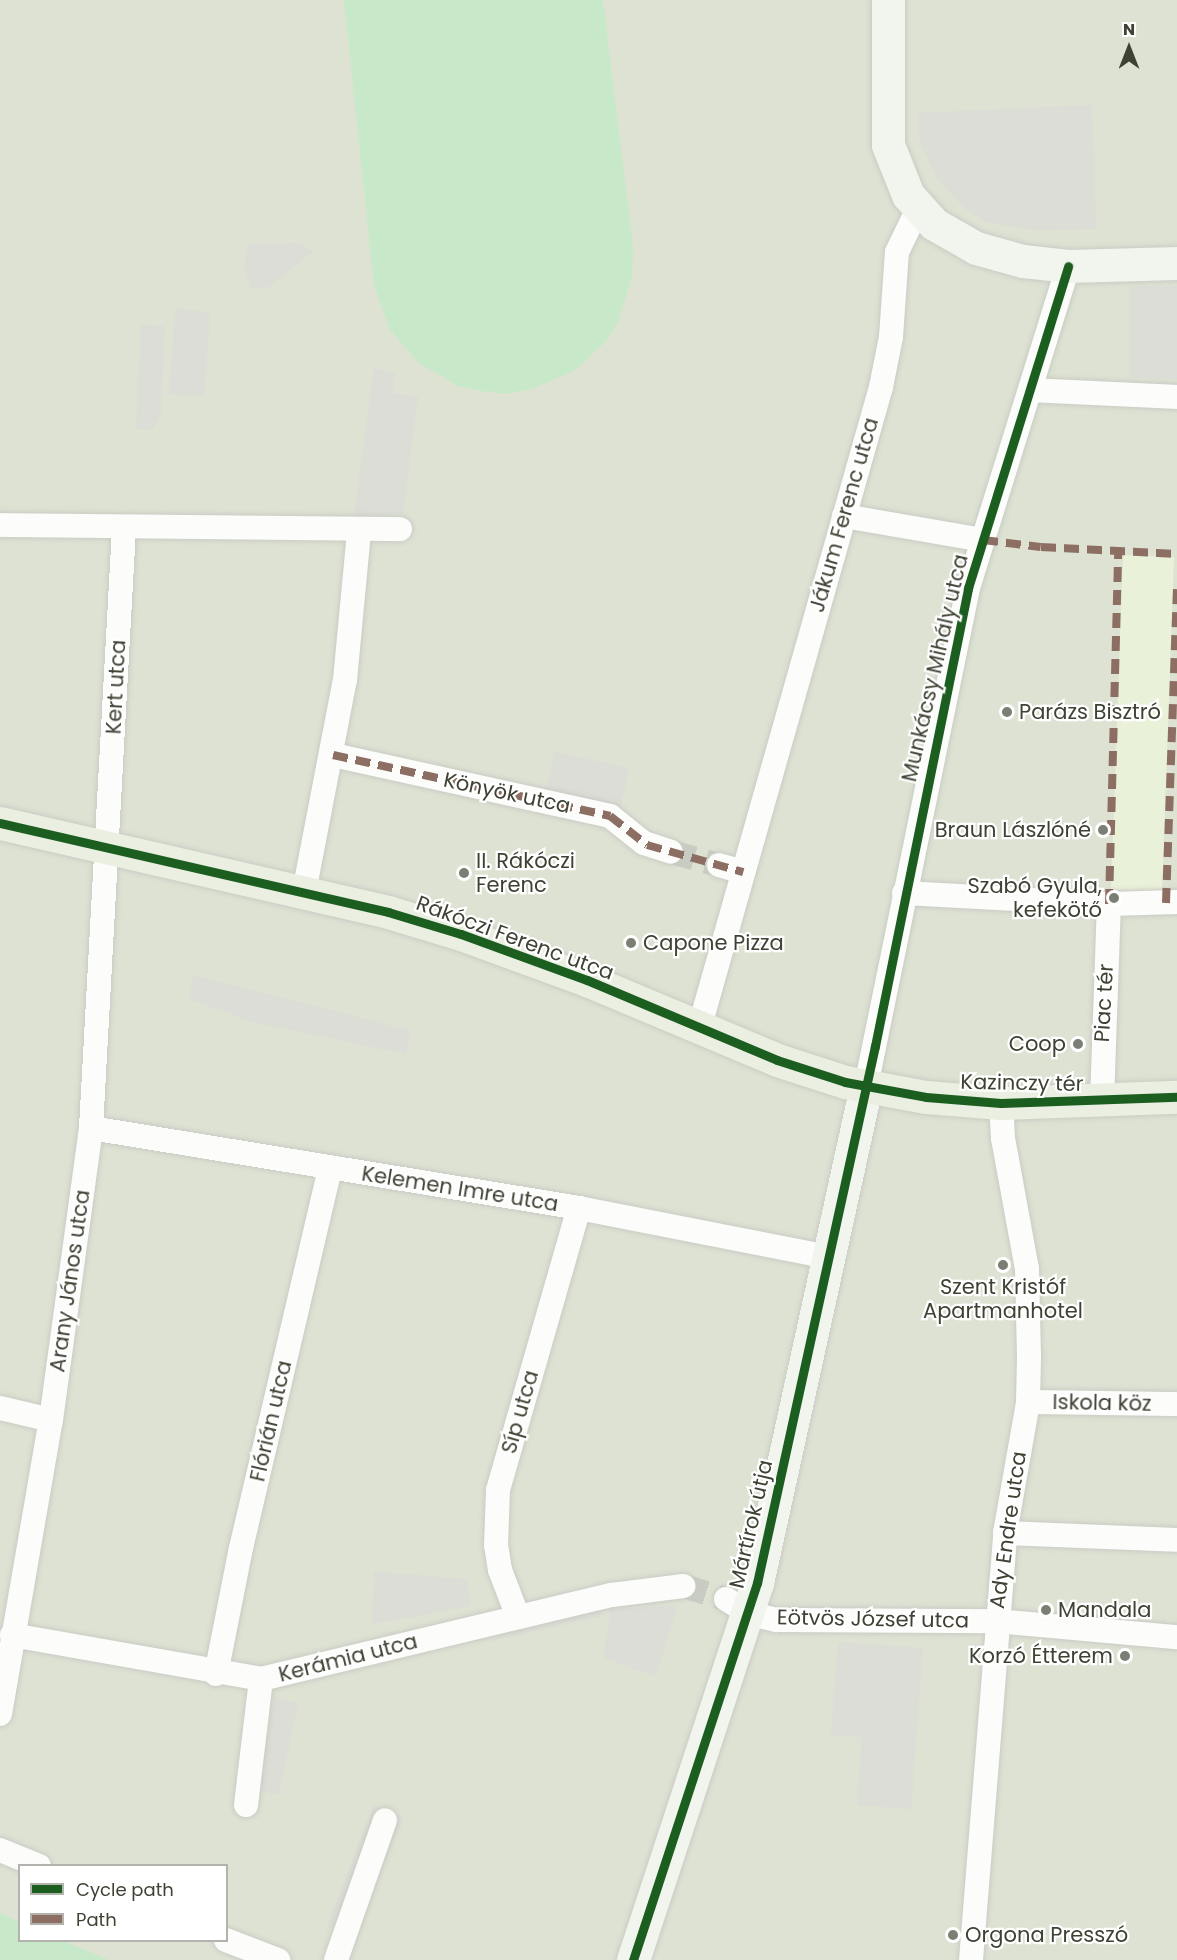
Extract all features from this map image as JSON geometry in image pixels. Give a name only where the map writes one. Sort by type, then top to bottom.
[{"type":"main road","name":"Rákóczi Ferenc utca","points":[[0,823],[106,845],[304,892],[472,938],[587,980],[777,1060],[867,1086]]},
{"type":"main road","name":"Kazinczy tér","points":[[867,1086],[926,1097],[1001,1103],[1102,1102],[1177,1096]]},
{"type":"street","points":[[888,0],[888,145],[898,177],[918,209],[934,224],[976,248],[1023,261],[1068,266],[1177,263]]},
{"type":"street","name":"Jákum Ferenc utca","points":[[699,1029],[844,516],[889,347],[897,252],[918,209]]},
{"type":"street","name":"Munkácsy Mihály utca","points":[[867,1086],[904,893],[968,588],[1068,266]]},
{"type":"street","points":[[1030,390],[1177,397]]},
{"type":"street","points":[[844,516],[983,540]]},
{"type":"street","points":[[0,525],[359,531],[400,529]]},
{"type":"street","name":"Kert utca","points":[[106,845],[124,528]]},
{"type":"street","points":[[304,892],[333,754],[348,657],[359,531]]},
{"type":"street","name":"Könyök utca","points":[[333,754],[610,816],[647,845],[671,852]]},
{"type":"street","name":"Arany János utca","points":[[0,1714],[51,1420],[92,1128],[104,959],[106,845]]},
{"type":"street","points":[[719,865],[743,872]]},
{"type":"street","points":[[904,893],[1109,904],[1177,903]]},
{"type":"street","name":"Piac tér","points":[[1102,1102],[1109,904]]},
{"type":"street","name":"Mártírok útja","points":[[633,1960],[737,1606],[828,1257],[867,1086]]},
{"type":"street","name":"Ady Endre utca","points":[[971,1960],[996,1621],[1005,1533],[1028,1402],[1027,1269],[1003,1138],[1001,1103]]},
{"type":"street","name":"Kelemen Imre utca","points":[[92,1128],[330,1169],[579,1208],[828,1257]]},
{"type":"street","name":"Flórián utca","points":[[216,1674],[241,1548],[330,1169]]},
{"type":"street","name":"Síp utca","points":[[515,1613],[496,1545],[498,1490],[579,1208]]},
{"type":"street","name":"Iskola köz","points":[[1028,1402],[1177,1404]]},
{"type":"street","points":[[0,1408],[51,1420]]},
{"type":"street","points":[[1005,1533],[1177,1540]]},
{"type":"street","name":"Kerámia utca","points":[[12,1635],[216,1674],[261,1679],[515,1613],[647,1588],[684,1586]]},
{"type":"street","name":"Eötvös József utca","points":[[737,1606],[777,1620],[996,1621],[1177,1637]]},
{"type":"street","points":[[246,1805],[261,1679]]},
{"type":"street","points":[[336,1960],[385,1820]]},
{"type":"street","points":[[0,1850],[34,1864]]},
{"type":"street","points":[[228,1941],[278,1960]]},
{"type":"shaded area","points":[[0,0],[1177,0],[1177,1960],[0,1960]]},
{"type":"shaded area","points":[[344,0],[603,0],[633,248],[632,276],[618,322],[606,341],[574,371],[532,389],[507,394],[480,391],[458,386],[419,363],[390,330],[374,285]]},
{"type":"shaded area","points":[[1092,105],[1096,229],[1033,230],[986,222],[964,208],[936,177],[920,142],[917,113]]},
{"type":"shaded area","points":[[299,243],[313,251],[269,287],[251,288],[244,267],[248,244]]},
{"type":"shaded area","points":[[1177,286],[1177,379],[1129,376],[1130,287]]},
{"type":"shaded area","points":[[175,308],[210,313],[204,397],[169,394]]},
{"type":"shaded area","points":[[141,325],[165,326],[161,413],[153,430],[136,429]]},
{"type":"shaded area","points":[[374,368],[395,373],[392,393],[418,397],[403,514],[354,516]]},
{"type":"shaded area","points":[[1123,555],[1174,557],[1162,892],[1111,890]]},
{"type":"shaded area","points":[[555,752],[629,768],[620,810],[544,796]]},
{"type":"shaded area","points":[[193,975],[411,1031],[406,1054],[253,1022],[189,999]]},
{"type":"shaded area","points":[[374,1572],[467,1579],[471,1606],[372,1624]]},
{"type":"shaded area","points":[[677,1606],[656,1676],[603,1658],[611,1609]]},
{"type":"shaded area","points":[[601,1607],[602,1616],[498,1639],[496,1631]]},
{"type":"shaded area","points":[[838,1642],[923,1648],[911,1809],[857,1805],[862,1737],[831,1735]]},
{"type":"shaded area","points":[[275,1697],[298,1703],[279,1795],[256,1790]]},
{"type":"shaded area","points":[[374,1805],[403,1817],[357,1938],[327,1926]]},
{"type":"shaded area","points":[[0,1913],[18,1922],[18,1942],[65,1942],[109,1960],[0,1960]]},
{"type":"tunnel","points":[[671,852],[719,865]]},
{"type":"tunnel","points":[[683,1586],[726,1599]]},
{"type":"marked path","points":[[983,540],[1041,547],[1177,554]]},
{"type":"marked path","points":[[1109,904],[1118,551]]},
{"type":"marked path","points":[[1166,903],[1177,588]]},
{"type":"marked path","points":[[333,755],[610,816],[647,845],[743,872]]},
{"type":"cycle path","points":[[633,1960],[757,1583],[875,1046],[968,588],[1068,266]]},
{"type":"cycle path","points":[[0,823],[388,912],[461,934],[587,980],[777,1060],[845,1082],[926,1097],[1001,1103],[1177,1097]]},
{"type":"place","name":"Parázs Bisztró","points":[[1007,712]]},
{"type":"place","name":"Braun Lászlóné","points":[[1103,830]]},
{"type":"place","name":"II. Rákóczi Ferenc","points":[[464,873]]},
{"type":"place","name":"Szabó Gyula, kefekötő","points":[[1114,898]]},
{"type":"place","name":"Capone Pizza","points":[[631,943]]},
{"type":"place","name":"Coop","points":[[1078,1044]]},
{"type":"place","name":"Szent Kristóf Apartmanhotel","points":[[1003,1265]]},
{"type":"place","name":"Mandala","points":[[1046,1610]]},
{"type":"place","name":"Korzó Étterem","points":[[1125,1656]]},
{"type":"place","name":"Orgona Presszó","points":[[953,1935]]}]
